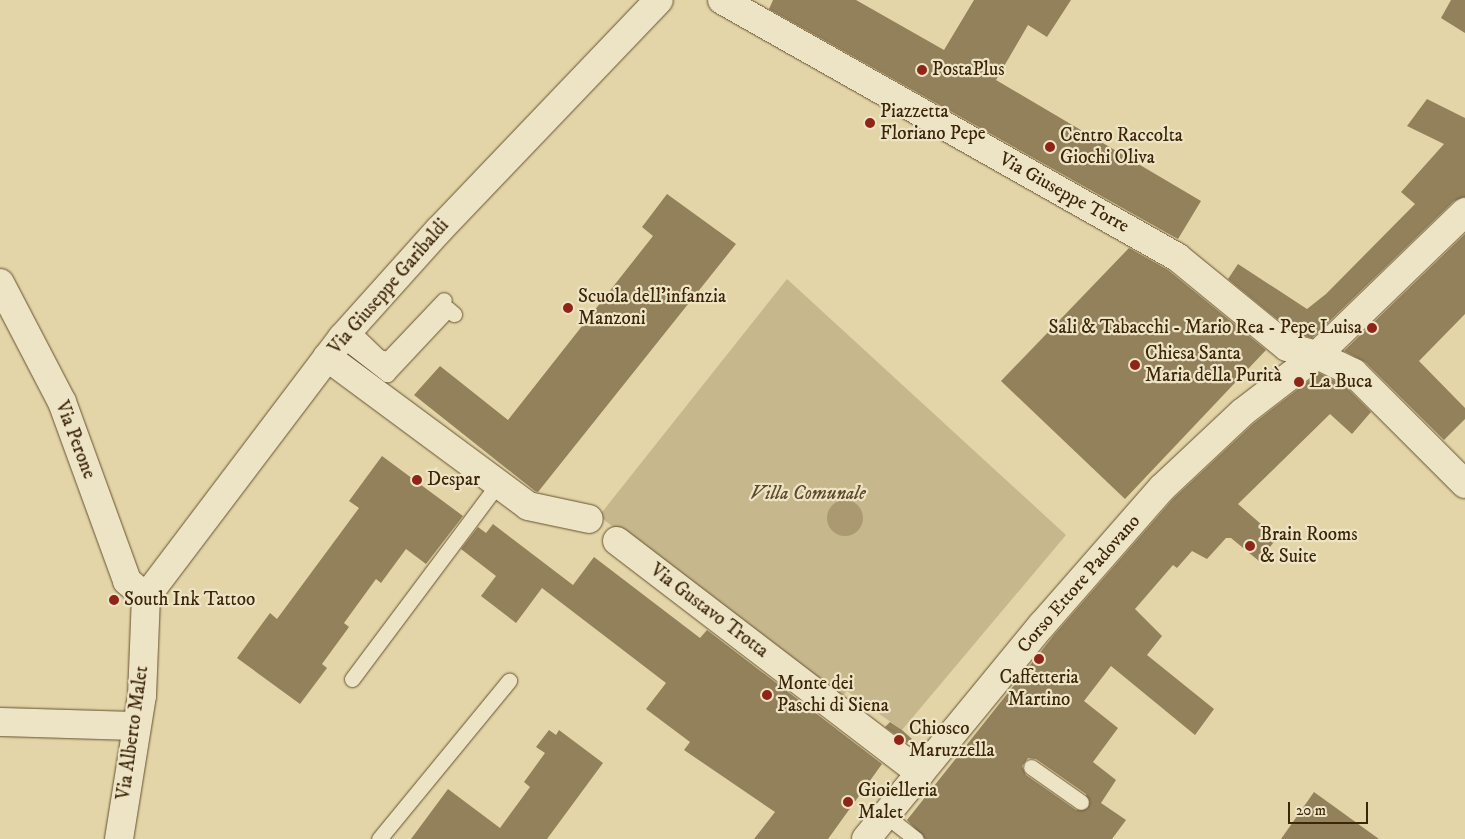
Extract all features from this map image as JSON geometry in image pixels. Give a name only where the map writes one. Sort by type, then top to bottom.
[{"type":"street","name":"Via Giuseppe Garibaldi","points":[[146,598],[344,340],[438,230],[659,0]]},
{"type":"street","name":"Via Giuseppe Torre","points":[[732,3],[1170,253],[1266,333],[1287,347],[1317,354],[1354,373],[1465,484]]},
{"type":"street","name":"Corso Ettore Padovano","points":[[866,839],[920,773],[971,724],[1162,488],[1243,412],[1317,354],[1465,212]]},
{"type":"street","name":"Via Perone","points":[[0,283],[62,402],[127,581],[146,598]]},
{"type":"street","points":[[344,340],[498,484],[528,506],[589,520]]},
{"type":"street","name":"Via Gustavo Trotta","points":[[617,541],[920,773]]},
{"type":"street","name":"Via Alberto Malet","points":[[119,839],[142,696],[146,598]]},
{"type":"street","points":[[0,722],[136,726]]},
{"type":"lane","points":[[344,340],[388,360],[444,300]]},
{"type":"lane","points":[[344,340],[387,374],[448,309],[454,314]]},
{"type":"lane","points":[[352,679],[498,484]]},
{"type":"lane","points":[[379,839],[509,681]]},
{"type":"lane","points":[[1031,767],[1081,802]]},
{"type":"lane","points":[[885,816],[916,839]]},
{"type":"green space","name":"Villa Comunale","points":[[787,279],[1066,535],[902,730],[847,691],[839,700],[599,516]]},
{"type":"shaded area","points":[[845,500],[852,501],[858,505],[862,511],[862,525],[858,531],[852,535],[845,536],[838,535],[832,531],[828,525],[827,518],[828,511],[832,505],[838,501]]},
{"type":"building","points":[[773,0],[856,0],[944,50],[974,0],[1071,0],[1047,37],[1028,25],[996,80],[1201,201],[1178,239],[769,9]]},
{"type":"building","points":[[1451,0],[1465,0],[1465,33],[1441,18]]},
{"type":"building","points":[[1427,99],[1465,118],[1465,197],[1454,201],[1312,338],[1294,333],[1228,279],[1238,264],[1307,309],[1326,294],[1415,204],[1401,192],[1444,144],[1407,126]]},
{"type":"building","points":[[667,194],[736,244],[538,492],[535,491],[414,395],[440,366],[508,420],[653,236],[642,227]]},
{"type":"building","points":[[1465,234],[1465,314],[1419,361],[1465,408],[1465,419],[1444,440],[1365,362],[1344,351]]},
{"type":"building","name":"Chiesa Santa Maria della Purità","points":[[1129,248],[1168,270],[1266,350],[1125,499],[1001,381]]},
{"type":"building","points":[[1319,373],[1345,386],[1371,412],[1352,434],[1330,414],[1238,504],[1277,538],[1259,561],[1231,538],[1226,538],[1207,559],[1192,551],[1177,568],[1173,565],[1135,609],[1162,636],[1147,655],[1214,709],[1195,735],[1111,666],[1084,701],[1118,728],[1093,762],[1116,780],[1101,803],[1126,820],[1112,839],[925,839],[907,820],[1054,635],[1173,499],[1253,424]],"holes":[[[1028,758],[1036,759],[1086,794],[1088,808],[1076,810],[1026,775],[1022,766]]]},
{"type":"building","points":[[382,456],[463,516],[426,564],[406,549],[381,583],[376,579],[344,623],[349,627],[322,664],[327,668],[300,704],[237,658],[270,613],[277,619],[359,508],[349,501]]},
{"type":"building","points":[[493,524],[573,585],[594,557],[700,638],[707,630],[882,764],[828,839],[754,839],[775,812],[684,750],[690,742],[646,709],[666,683],[542,588],[516,623],[481,596],[496,576],[461,549],[478,527],[486,533]]},
{"type":"building","points":[[890,722],[912,739],[907,743],[885,727]]},
{"type":"building","points":[[549,730],[556,735],[559,730],[603,763],[547,839],[411,839],[448,789],[500,828],[530,787],[524,782],[545,753],[536,747]]},
{"type":"building","points":[[1314,792],[1379,839],[1281,839]]},
{"type":"place","name":"PostaPlus","points":[[922,70]]},
{"type":"place","name":"Piazzetta Floriano Pepe","points":[[870,123]]},
{"type":"place","name":"Centro Raccolta Giochi Oliva","points":[[1050,147]]},
{"type":"place","name":"Scuola dell'infanzia Manzoni","points":[[568,308]]},
{"type":"place","name":"Sali & Tabacchi - Mario Rea - Pepe Luisa","points":[[1372,328]]},
{"type":"place","name":"Chiesa Santa Maria della Purità","points":[[1135,365]]},
{"type":"place","name":"La Buca","points":[[1299,382]]},
{"type":"place","name":"Despar","points":[[417,480]]},
{"type":"place","name":"Brain Rooms & Suite","points":[[1250,546]]},
{"type":"place","name":"South Ink Tattoo","points":[[114,600]]},
{"type":"place","name":"Caffetteria Martino","points":[[1039,659]]},
{"type":"place","name":"Monte dei Paschi di Siena","points":[[767,695]]},
{"type":"place","name":"Chiosco Maruzzella","points":[[899,740]]},
{"type":"place","name":"Gioielleria Malet","points":[[848,802]]}]
